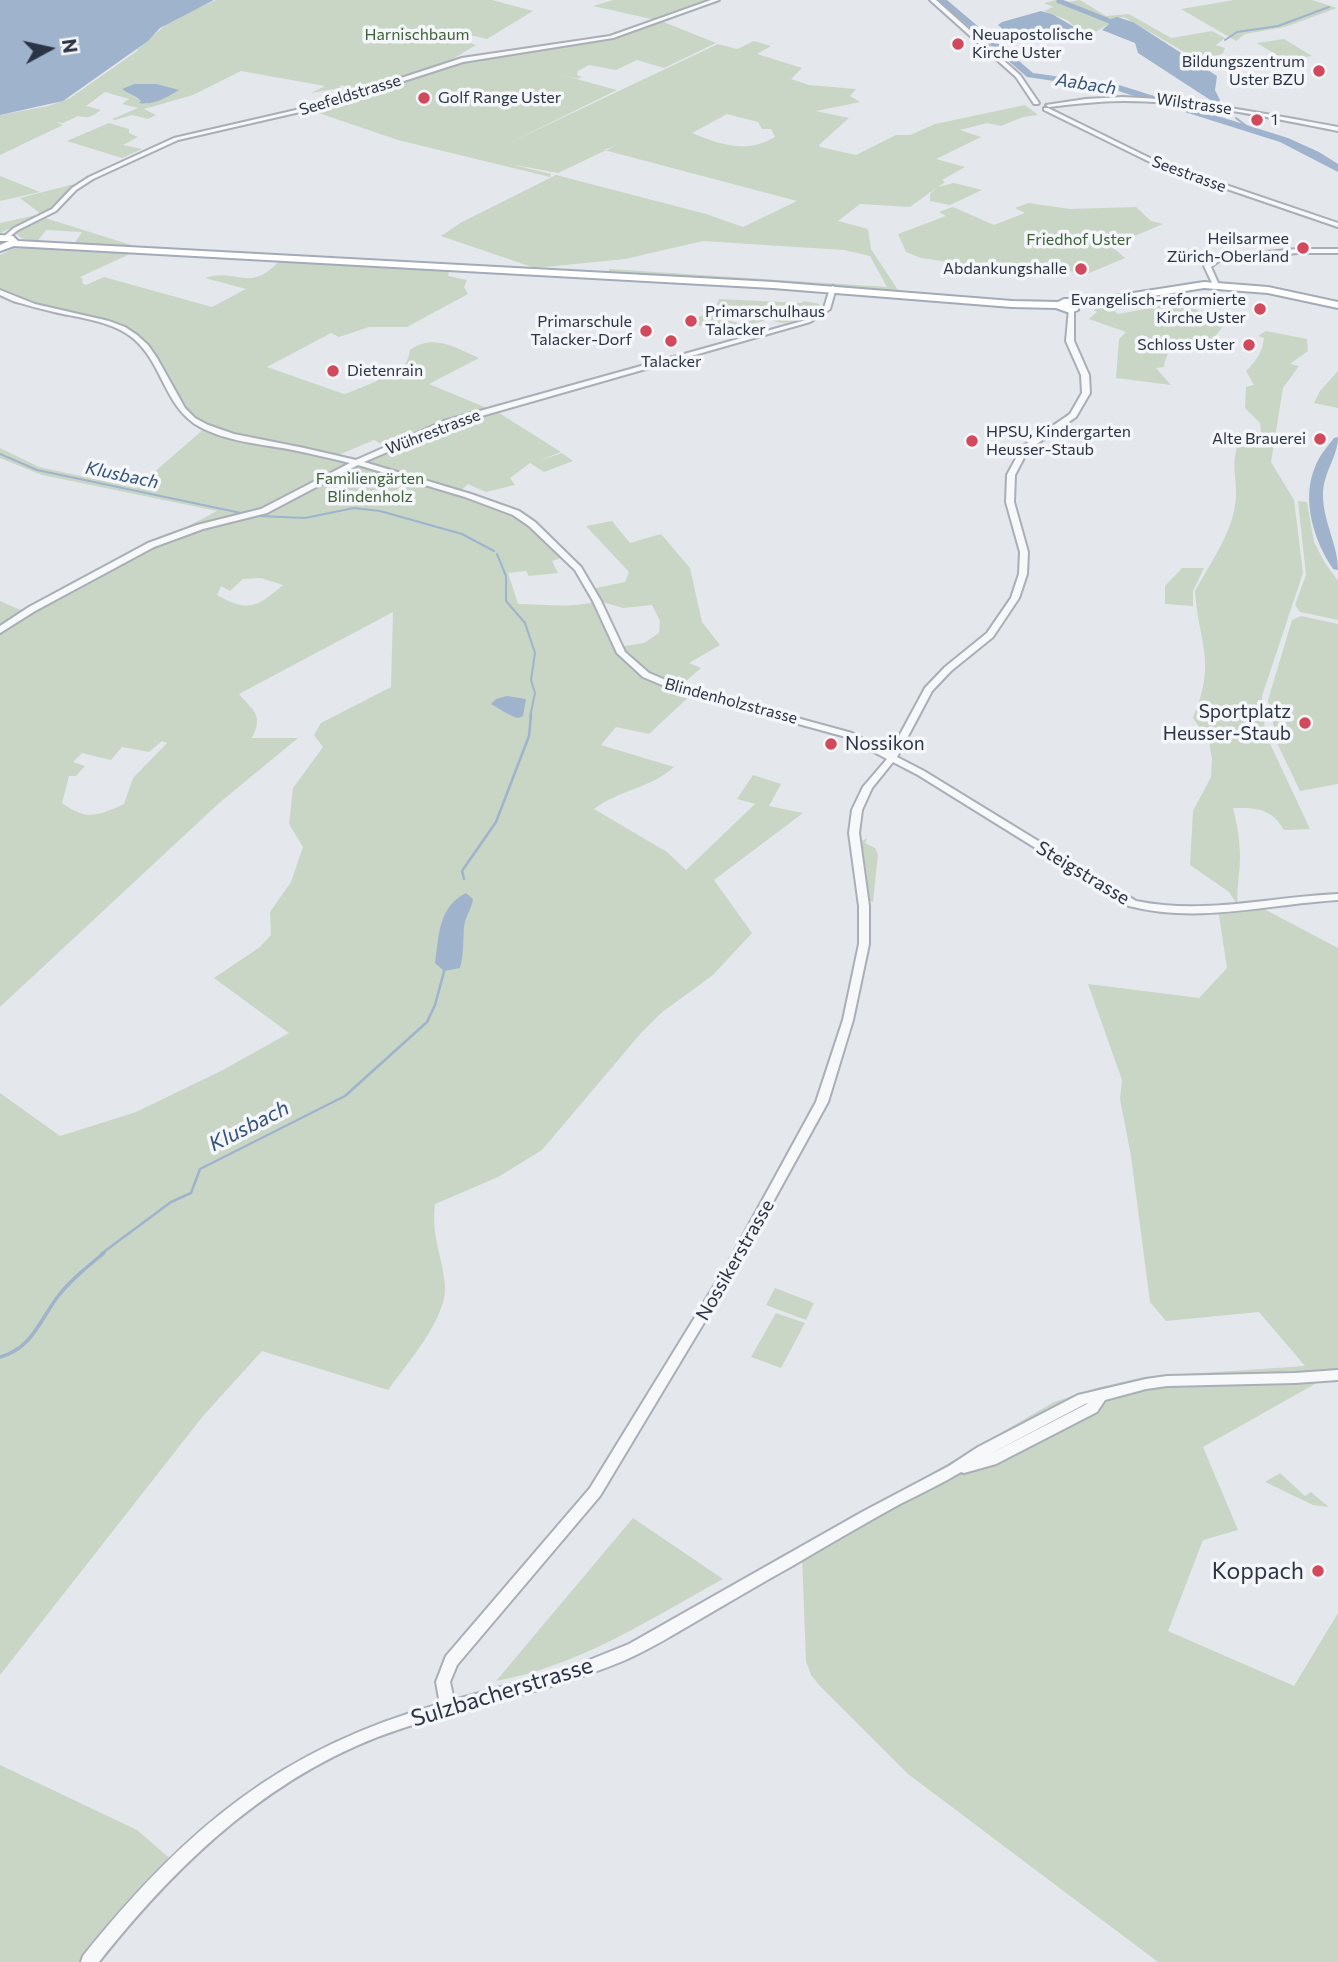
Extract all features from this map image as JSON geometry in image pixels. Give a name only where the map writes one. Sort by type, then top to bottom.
[{"type":"main road","points":[[0,248],[7,240],[833,288],[1068,308],[1191,286],[1216,285],[1268,290],[1338,305]]},
{"type":"street","name":"Seefeldstrasse","points":[[7,240],[16,229],[54,210],[74,189],[91,178],[185,135],[324,105],[462,61],[611,37],[716,0]]},
{"type":"street","points":[[933,0],[1018,75],[1037,103],[1047,107]]},
{"type":"street","name":"Wilstrasse","points":[[1047,107],[1088,99],[1160,99],[1202,104],[1338,130]]},
{"type":"street","name":"Seestrasse","points":[[1047,107],[1156,163],[1338,225]]},
{"type":"street","points":[[1216,285],[1207,266],[1217,259],[1297,251],[1338,251]]},
{"type":"street","name":"Wührestrasse","points":[[0,630],[32,608],[150,545],[180,533],[264,511],[356,463],[466,416],[803,323],[827,309],[833,288]]},
{"type":"street","name":"Blindenholzstrasse","points":[[0,292],[16,300],[113,325],[130,333],[142,344],[180,409],[206,428],[356,463],[495,505],[524,517],[578,569],[597,601],[621,653],[646,676],[677,688],[834,729],[892,758]]},
{"type":"street","name":"Nossikerstrasse","points":[[448,1709],[443,1682],[451,1661],[595,1492],[731,1268],[822,1102],[848,1020],[864,944],[864,906],[855,820],[861,798],[892,758],[932,686],[990,635],[1015,598],[1021,583],[1024,552],[1010,502],[1011,475],[1025,449],[1073,415],[1086,393],[1085,375],[1071,344],[1068,308]]},
{"type":"street","name":"Steigstrasse","points":[[892,758],[1133,904],[1165,910],[1202,911],[1338,897]]},
{"type":"street","name":"Sulzbacherstrasse","points":[[89,1962],[129,1909],[174,1862],[254,1796],[321,1756],[358,1739],[448,1709],[553,1681],[623,1654],[954,1470],[983,1451],[1083,1399],[1100,1397],[1131,1386],[1168,1381],[1275,1380],[1338,1375]]},
{"type":"green space","name":"Harnischbaum","points":[[216,0],[492,0],[533,11],[487,39],[462,33],[453,37],[476,45],[451,60],[362,89],[350,90],[349,87],[340,85],[340,88],[311,93],[325,86],[241,71],[193,95],[144,109],[156,115],[148,119],[132,115],[115,120],[112,119],[138,108],[122,104],[129,99],[105,92],[86,106],[101,110],[93,115],[78,116],[63,123],[56,122],[63,125],[0,155],[0,115],[48,106],[70,98],[137,51],[135,48],[139,48],[170,21]],"holes":[[[134,84],[157,84],[178,90],[145,104],[123,89]]]},
{"type":"green space","points":[[613,0],[711,0],[671,12],[656,20],[593,6]]},
{"type":"green space","points":[[1056,0],[1062,3],[1080,0],[1106,16],[1129,14],[1171,38],[1212,31],[1225,38],[1216,45],[1225,48],[1223,53],[1205,64],[1124,17],[1104,21],[1109,24],[1097,31],[1046,37],[1076,28],[1067,20],[1044,11],[1053,7],[1044,3]]},
{"type":"green space","points":[[1234,0],[1312,0],[1337,8],[1285,27],[1245,34],[1236,41],[1181,9]]},
{"type":"green space","points":[[661,21],[716,43],[664,68],[637,60],[616,70],[589,65],[578,71],[577,75],[582,77],[578,79],[558,74],[617,90],[505,145],[718,44],[737,49],[754,41],[771,46],[757,54],[802,68],[791,79],[809,85],[856,89],[850,96],[860,102],[816,111],[849,118],[819,145],[820,147],[856,155],[896,135],[910,135],[935,124],[1025,105],[1038,115],[1023,117],[1001,126],[987,123],[960,130],[981,137],[936,159],[965,167],[942,180],[945,182],[938,187],[954,183],[982,190],[950,205],[930,201],[930,194],[936,188],[910,207],[860,204],[838,221],[868,229],[871,249],[898,290],[609,274],[609,269],[887,287],[870,256],[844,250],[703,241],[625,259],[535,268],[441,236],[462,222],[556,175],[706,214],[743,227],[797,201],[606,150],[558,173],[510,164],[551,174],[550,177],[398,140],[307,109],[454,62],[599,41]],"holes":[[[727,114],[758,122],[762,129],[771,129],[775,137],[754,145],[734,146],[692,133]]]},
{"type":"green space","points":[[1284,39],[1312,56],[1285,60],[1257,43]]},
{"type":"green space","points":[[109,123],[129,129],[129,133],[138,137],[123,145],[142,149],[122,158],[67,141]]},
{"type":"green space","points":[[0,176],[40,192],[0,201]]},
{"type":"green space","points":[[78,183],[50,210],[0,233],[0,223],[41,214],[20,198]]},
{"type":"green space","name":"Friedhof Uster","points":[[1028,203],[1070,209],[1136,207],[1151,221],[1163,224],[1111,246],[1125,258],[1082,276],[1051,263],[1023,274],[1002,275],[976,266],[921,258],[906,252],[898,234],[946,216],[939,212],[953,207],[994,225],[1025,213],[1015,208]]},
{"type":"green space","points":[[45,218],[144,249],[74,244],[82,232],[46,230],[37,242],[21,238],[15,233]]},
{"type":"green space","name":"Familiengärten Blindenholz","points":[[24,247],[132,253],[80,277],[83,279],[82,283],[86,285],[104,277],[212,307],[246,289],[205,278],[226,275],[251,278],[269,271],[279,261],[449,271],[448,276],[467,280],[464,287],[468,294],[407,327],[369,327],[339,337],[331,333],[267,367],[344,394],[400,368],[406,362],[410,350],[419,345],[436,342],[479,358],[429,384],[499,413],[561,452],[538,461],[562,453],[573,461],[544,472],[530,463],[510,478],[515,485],[486,492],[468,484],[458,493],[516,513],[566,556],[552,561],[558,573],[529,576],[526,571],[508,573],[518,604],[588,603],[597,601],[591,589],[625,582],[629,572],[586,526],[612,521],[630,543],[661,534],[690,568],[702,622],[720,645],[689,663],[701,668],[678,688],[694,692],[649,734],[616,727],[601,745],[674,767],[655,780],[614,797],[594,809],[667,852],[686,870],[755,804],[737,799],[753,775],[781,784],[769,806],[803,813],[714,880],[752,933],[713,975],[661,1013],[641,1033],[542,1150],[498,1177],[435,1204],[434,1225],[444,1274],[444,1298],[433,1326],[388,1390],[262,1351],[203,1416],[0,1675],[0,1093],[60,1136],[136,1112],[223,1070],[289,1033],[214,978],[260,947],[271,935],[270,912],[291,882],[303,847],[289,824],[293,788],[323,747],[314,735],[321,723],[391,687],[393,612],[239,694],[257,718],[252,738],[298,738],[218,804],[0,1007],[0,601],[25,612],[217,511],[42,475],[0,458],[0,448],[39,467],[136,488],[205,428],[187,416],[142,344],[130,333],[104,323],[16,300],[0,292],[0,255]],"holes":[[[374,440],[389,448],[356,463],[336,456]],[[261,578],[283,585],[259,603],[252,605],[237,604],[217,595],[221,586],[230,591],[243,579]],[[599,601],[623,608],[652,605],[660,621],[659,633],[644,643],[618,647]],[[162,741],[167,743],[133,778],[124,804],[92,815],[78,812],[62,803],[69,776],[76,776],[85,766],[73,762],[82,753],[111,760],[122,747],[149,752]]]},
{"type":"green space","points":[[719,299],[803,301],[820,304],[804,318],[783,323],[770,319],[753,324],[727,315],[723,318],[743,325],[725,335],[690,322],[706,313],[702,311],[704,308],[715,309]]},
{"type":"green space","points":[[1183,302],[1199,311],[1207,323],[1226,322],[1214,338],[1214,346],[1190,340],[1176,344],[1169,352],[1164,367],[1156,368],[1171,385],[1116,378],[1119,339],[1126,332],[1089,319],[1097,312],[1093,310],[1107,305],[1118,314]]},
{"type":"green space","points":[[1266,331],[1307,339],[1308,351],[1290,364],[1299,366],[1283,388],[1271,462],[1294,500],[1303,573],[1262,696],[1265,733],[1310,829],[1284,830],[1268,813],[1249,808],[1233,808],[1240,851],[1238,906],[1229,892],[1190,865],[1193,811],[1211,777],[1212,759],[1209,741],[1193,718],[1204,682],[1205,667],[1195,591],[1229,528],[1236,498],[1235,460],[1238,445],[1263,448],[1260,423],[1245,408],[1246,387],[1254,385],[1246,371],[1262,348],[1264,338],[1258,336]]},
{"type":"green space","points":[[1338,371],[1338,408],[1314,403],[1320,391]]},
{"type":"green space","points":[[1298,501],[1307,502],[1314,542],[1338,581],[1338,620],[1300,612],[1295,605],[1306,575]]},
{"type":"green space","points":[[1182,568],[1204,568],[1193,591],[1193,606],[1165,604],[1165,586]]},
{"type":"green space","name":"Sportplatz Heusser-Staub","points":[[1301,616],[1338,624],[1338,784],[1300,791],[1278,745],[1268,700],[1292,620]]},
{"type":"green space","points":[[867,838],[865,843],[875,848],[878,854],[873,902],[870,901],[862,841]]},
{"type":"green space","points":[[1238,906],[1262,908],[1338,948],[1338,1371],[1203,1447],[1238,1530],[1203,1540],[1168,1631],[1294,1686],[1338,1613],[1338,1962],[1158,1962],[908,1774],[820,1686],[811,1675],[806,1661],[802,1556],[816,1540],[1054,1402],[1096,1388],[1144,1377],[1305,1366],[1259,1312],[1166,1321],[1150,1302],[1131,1156],[1120,1099],[1122,1080],[1088,984],[1199,998],[1227,968],[1218,909]]},
{"type":"green space","points":[[775,1288],[814,1303],[806,1320],[766,1305]]},
{"type":"green space","points":[[776,1313],[805,1323],[781,1368],[751,1357]]},
{"type":"green space","points":[[1280,1473],[1305,1496],[1311,1492],[1329,1507],[1313,1505],[1265,1482]]},
{"type":"green space","points":[[633,1518],[723,1579],[585,1653],[527,1674],[496,1681]]},
{"type":"green space","points":[[0,1765],[137,1830],[174,1862],[89,1962],[0,1962]]},
{"type":"water","points":[[0,0],[214,0],[160,28],[148,41],[63,101],[0,115]]},
{"type":"water","points":[[1041,11],[1052,14],[1076,28],[1048,33],[1035,29],[1028,31],[1035,35],[1020,37],[1011,35],[998,25],[1002,22]]},
{"type":"water","points":[[1117,17],[1133,22],[1217,76],[1215,90],[1220,100],[1218,105],[1138,53],[1135,43],[1102,30],[1109,24],[1105,21]]},
{"type":"water","points":[[134,84],[157,84],[179,90],[165,98],[144,104],[122,89]]},
{"type":"water","points":[[507,696],[526,699],[523,716],[515,717],[491,704],[496,699]]},
{"type":"water","points":[[466,893],[473,899],[465,923],[460,968],[444,971],[435,963],[439,933],[450,906]]},
{"type":"waterway","name":"Aabach","points":[[942,0],[1030,75],[1116,87],[1284,140],[1315,154],[1338,169]]},
{"type":"waterway","points":[[1059,1],[1107,20]]},
{"type":"waterway","points":[[1225,40],[1237,32],[1278,26],[1329,7]]},
{"type":"waterway","name":"Aabach","points":[[1236,118],[1253,131]]},
{"type":"waterway","name":"Aabach","points":[[1338,441],[1321,466],[1316,494],[1322,533],[1338,566]]},
{"type":"waterway","name":"Klusbach","points":[[0,454],[37,470],[241,513]]},
{"type":"waterway","name":"Klusbach","points":[[259,516],[305,518],[354,508],[380,511],[462,534],[494,551]]},
{"type":"waterway","name":"Klusbach","points":[[497,554],[506,576],[506,601],[525,623],[535,653],[531,680],[535,693],[530,717]]},
{"type":"waterway","name":"Klusbach","points":[[464,879],[462,871],[496,822],[529,736],[531,715]]},
{"type":"waterway","name":"Klusbach","points":[[101,1254],[171,1202],[191,1193],[200,1169],[345,1096],[427,1022],[435,1005],[445,968]]},
{"type":"waterway","name":"Klusbach","points":[[0,1357],[11,1353],[28,1340],[64,1289],[104,1253]]},
{"type":"place","name":"Neuapostolische Kirche Uster","points":[[958,44]]},
{"type":"place","name":"Bildungszentrum Uster BZU","points":[[1319,71]]},
{"type":"place","name":"Golf Range Uster","points":[[424,98]]},
{"type":"place","name":"1","points":[[1257,120]]},
{"type":"place","name":"Heilsarmee Zürich-Oberland","points":[[1303,248]]},
{"type":"place","name":"Abdankungshalle","points":[[1081,269]]},
{"type":"place","name":"Evangelisch-reformierte Kirche Uster","points":[[1260,309]]},
{"type":"place","name":"Primarschulhaus Talacker","points":[[691,321]]},
{"type":"place","name":"Primarschule Talacker-Dorf","points":[[646,331]]},
{"type":"place","name":"Talacker","points":[[671,341]]},
{"type":"place","name":"Schloss Uster","points":[[1249,345]]},
{"type":"place","name":"Dietenrain","points":[[333,371]]},
{"type":"place","name":"Alte Brauerei","points":[[1320,439]]},
{"type":"place","name":"HPSU, Kindergarten Heusser-Staub","points":[[972,441]]},
{"type":"place","name":"Sportplatz Heusser-Staub","points":[[1305,723]]},
{"type":"place","name":"Nossikon","points":[[831,744]]},
{"type":"place","name":"Koppach","points":[[1318,1571]]}]
